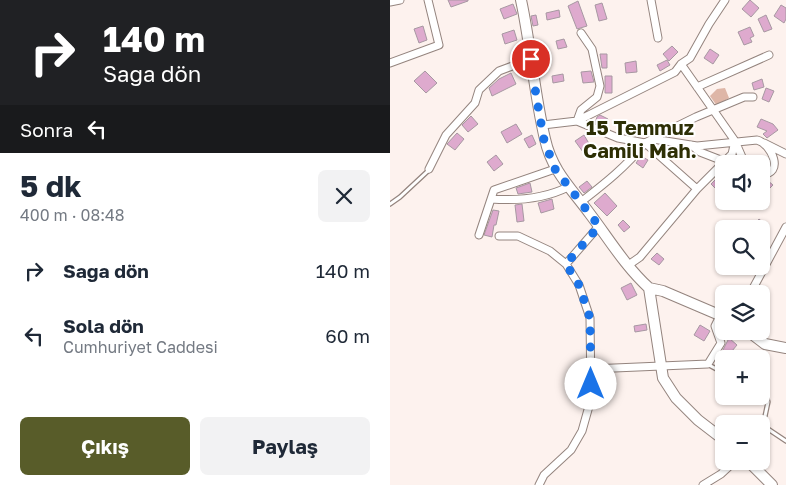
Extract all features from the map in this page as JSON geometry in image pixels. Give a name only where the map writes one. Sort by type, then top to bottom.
[{"type":"street","points":[[390,2],[400,0]]},
{"type":"street","points":[[390,63],[439,45],[428,0]]},
{"type":"street","points":[[521,0],[544,140],[555,169],[627,266],[649,288],[663,378],[676,398],[698,420],[715,433]]},
{"type":"street","points":[[651,0],[658,38]]},
{"type":"street","points":[[543,126],[577,121],[675,72],[681,64],[690,58],[725,0]]},
{"type":"street","points":[[577,121],[581,110],[597,97],[600,86],[592,50],[581,33]]},
{"type":"street","points":[[697,87],[769,55]]},
{"type":"street","points":[[429,169],[446,135],[475,103],[479,90],[498,71],[531,59]]},
{"type":"street","points":[[681,64],[735,141],[741,155]]},
{"type":"street","points":[[581,202],[607,182],[652,138],[744,97],[753,97]]},
{"type":"street","points":[[577,121],[618,138],[645,143],[697,189]]},
{"type":"street","points":[[652,138],[691,145],[710,145],[735,141],[762,141],[786,154]]},
{"type":"street","points":[[732,155],[735,141]]},
{"type":"street","points":[[762,141],[775,162],[774,168],[770,171]]},
{"type":"street","points":[[691,145],[700,152],[715,158]]},
{"type":"street","points":[[479,235],[494,190],[555,169]]},
{"type":"street","points":[[627,266],[640,257],[697,189],[715,174]]},
{"type":"street","points":[[491,199],[518,200],[552,195],[568,187]]},
{"type":"street","points":[[566,264],[599,226]]},
{"type":"street","points":[[755,285],[786,227]]},
{"type":"street","points":[[499,236],[518,236],[550,251],[566,264],[579,285],[590,318],[591,399],[582,431],[570,450],[544,475],[539,485]]},
{"type":"street","points":[[649,288],[663,290],[715,313]]},
{"type":"street","points":[[591,369],[708,364],[720,343],[719,340]]},
{"type":"street","points":[[759,340],[764,344],[786,348]]},
{"type":"street","points":[[703,485],[725,470]]},
{"type":"street","points":[[757,470],[772,485]]},
{"type":"lane","points":[[390,204],[429,169]]},
{"type":"lane","points":[[708,364],[715,368]]},
{"type":"lane","points":[[767,405],[764,421],[768,429],[786,441]]},
{"type":"shaded area","points":[[725,88],[729,98],[717,106],[710,96],[717,89]]},
{"type":"building","points":[[448,0],[468,0],[468,1],[451,7]]},
{"type":"building","points":[[750,0],[759,8],[751,17],[742,9]]},
{"type":"building","points":[[578,1],[587,26],[577,29],[568,6]]},
{"type":"building","points":[[602,3],[607,19],[599,21],[595,5]]},
{"type":"building","points":[[513,4],[517,14],[504,19],[500,9]]},
{"type":"building","points":[[781,5],[786,8],[784,23],[774,16]]},
{"type":"building","points":[[559,10],[560,17],[547,20],[546,13]]},
{"type":"building","points":[[536,15],[538,25],[533,26],[531,16]]},
{"type":"building","points":[[766,15],[772,29],[764,32],[758,19]]},
{"type":"building","points":[[423,26],[427,40],[419,43],[414,29]]},
{"type":"building","points":[[750,27],[754,36],[750,38],[752,42],[744,45],[738,32]]},
{"type":"building","points":[[514,30],[517,40],[505,44],[502,34]]},
{"type":"building","points":[[564,39],[567,47],[558,49],[556,41]]},
{"type":"building","points":[[672,46],[678,52],[669,61],[663,54]]},
{"type":"building","points":[[710,49],[719,55],[713,64],[704,58]]},
{"type":"building","points":[[600,54],[607,54],[607,68],[602,68]]},
{"type":"building","points":[[667,60],[670,65],[660,71],[657,65]]},
{"type":"building","points":[[636,61],[637,72],[626,73],[625,63]]},
{"type":"building","points":[[425,71],[437,83],[426,93],[414,81]]},
{"type":"building","points":[[591,71],[594,82],[583,83],[581,72]]},
{"type":"building","points":[[511,73],[516,84],[492,96],[489,88],[499,79]]},
{"type":"building","points":[[563,74],[564,81],[553,83],[552,76]]},
{"type":"building","points":[[605,76],[612,76],[612,93],[605,93]]},
{"type":"building","points":[[762,79],[764,87],[754,90],[752,83]]},
{"type":"building","points":[[766,88],[774,91],[769,102],[762,99]]},
{"type":"building","points":[[600,115],[608,119],[604,127],[595,123]]},
{"type":"building","points":[[471,116],[478,124],[468,132],[462,125]]},
{"type":"building","points":[[761,119],[773,124],[778,130],[767,138],[763,134],[767,131],[757,127]]},
{"type":"building","points":[[516,124],[522,134],[507,143],[501,132]]},
{"type":"building","points":[[457,133],[464,139],[455,150],[447,144]]},
{"type":"building","points":[[532,135],[536,144],[529,148],[524,139]]},
{"type":"building","points":[[584,135],[591,147],[583,152],[575,141]]},
{"type":"building","points":[[496,155],[503,164],[494,171],[487,162]]},
{"type":"building","points":[[641,156],[648,160],[643,168],[636,163]]},
{"type":"building","points":[[715,180],[715,188],[711,184]]},
{"type":"building","points":[[587,181],[592,187],[584,193],[579,187]]},
{"type":"building","points":[[530,183],[532,192],[518,194],[516,188]]},
{"type":"building","points":[[605,193],[617,206],[607,216],[594,203]]},
{"type":"building","points":[[552,199],[554,209],[541,213],[538,203]]},
{"type":"building","points":[[522,204],[524,221],[517,222],[515,205]]},
{"type":"building","points":[[493,210],[499,211],[492,237],[484,235]]},
{"type":"building","points":[[623,220],[630,227],[624,232],[618,225]]},
{"type":"building","points":[[657,253],[664,259],[659,265],[651,259]]},
{"type":"building","points":[[631,283],[637,295],[627,300],[621,288]]},
{"type":"building","points":[[646,324],[647,330],[635,332],[634,326]]},
{"type":"building","points":[[700,325],[710,331],[704,341],[694,335]]},
{"type":"building","points":[[728,340],[731,340],[737,345],[733,350],[723,350]]},
{"type":"district","name":"15 Temmuz Camili Mah.","points":[[640,140]]},
{"type":"route","points":[[531,59],[544,140],[555,169],[599,226],[566,264],[579,285],[590,318],[591,384]]}]
